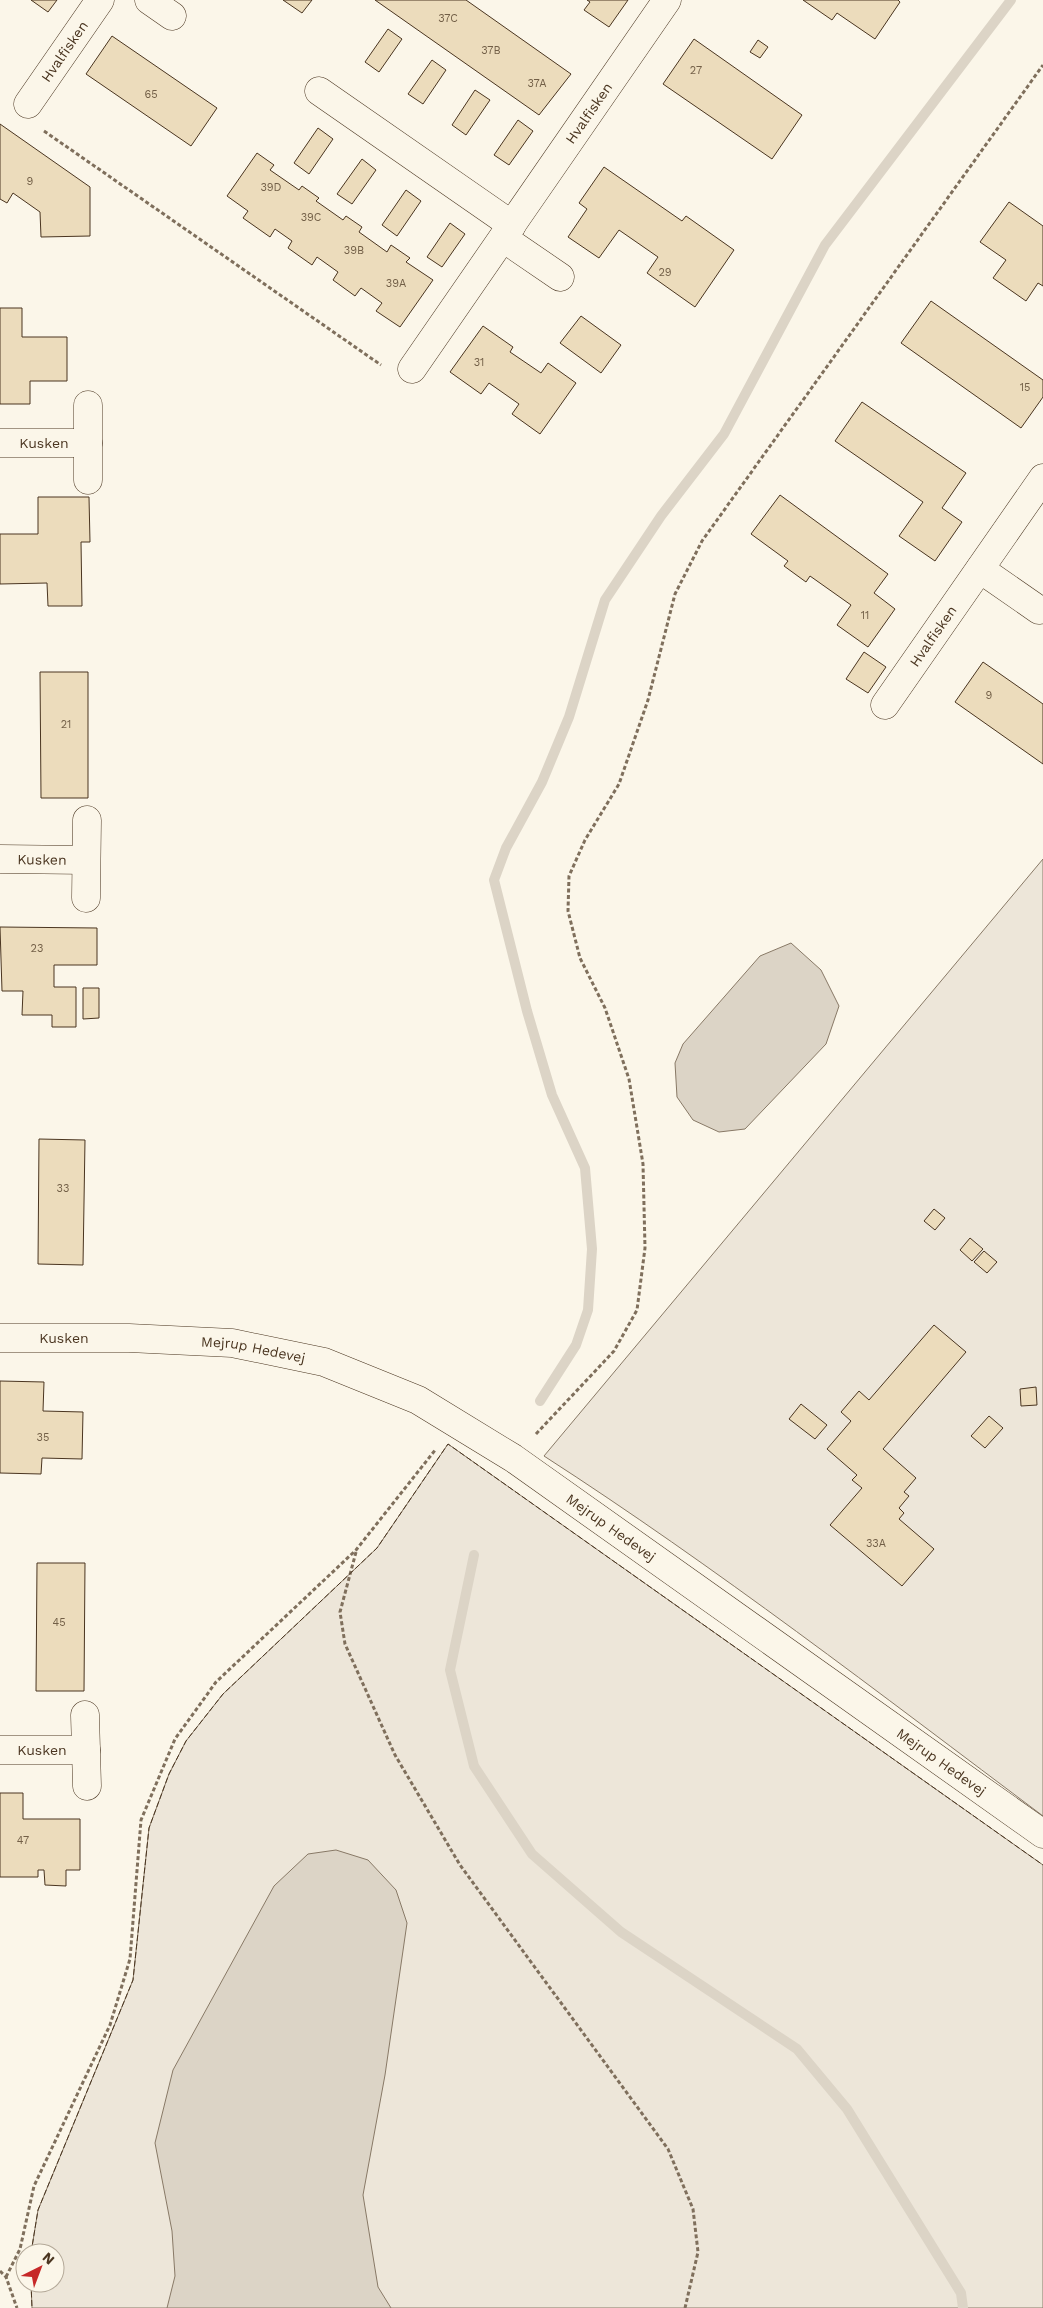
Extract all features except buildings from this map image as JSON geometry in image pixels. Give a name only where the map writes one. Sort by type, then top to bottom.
[{"type":"street","name":"Hvalfisken","points":[[32,115],[100,0]]},
{"type":"street","points":[[149,0],[172,16]]},
{"type":"street","name":"Hvalfisken","points":[[412,369],[667,0]]},
{"type":"street","points":[[319,91],[507,231],[560,276]]},
{"type":"street","name":"Kusken","points":[[88,405],[88,480]]},
{"type":"street","name":"Kusken","points":[[0,443],[88,443]]},
{"type":"street","name":"Hvalfisken","points":[[885,705],[1043,478]]},
{"type":"street","points":[[980,569],[1039,610]]},
{"type":"street","name":"Kusken","points":[[86,898],[87,820]]},
{"type":"street","name":"Kusken","points":[[0,859],[86,860]]},
{"type":"street","name":"Kusken","points":[[0,1338],[129,1338]]},
{"type":"street","name":"Mejrup Hedevej","points":[[129,1338],[232,1343],[324,1362],[418,1400],[513,1458],[1043,1834]]},
{"type":"street","name":"Kusken","points":[[85,1715],[87,1786]]},
{"type":"street","name":"Kusken","points":[[0,1750],[86,1750]]},
{"type":"path","points":[[513,1458],[614,1351],[638,1310],[645,1248],[643,1164],[629,1079],[606,1008],[580,958],[568,912],[569,876],[585,840],[619,784],[648,700],[675,594],[702,541],[1043,65]]},
{"type":"path","points":[[32,115],[404,381],[412,369]]},
{"type":"path","points":[[6,2277],[20,2248],[34,2186],[110,2025],[130,1959],[141,1820],[175,1739],[216,1682],[356,1550],[457,1423]]},
{"type":"path","points":[[356,1550],[340,1612],[346,1644],[395,1755],[460,1865],[668,2149],[694,2209],[698,2252],[685,2308]]},
{"type":"path","points":[[0,2271],[6,2277],[17,2308]]},
{"type":"shaded area","points":[[1043,859],[1043,1816],[734,1586],[544,1456]]},
{"type":"shaded area","points":[[791,943],[821,970],[839,1006],[826,1044],[745,1129],[719,1132],[693,1120],[677,1097],[675,1063],[683,1044],[760,956]]},
{"type":"shaded area","points":[[448,1444],[1043,1865],[1043,2308],[32,2308],[31,2293],[65,2293],[65,2243],[33,2243],[38,2210],[133,1980],[149,1828],[169,1774],[186,1741],[223,1694],[377,1548]]},
{"type":"shaded area","points":[[336,1850],[368,1860],[396,1890],[407,1923],[385,2075],[363,2195],[378,2287],[391,2308],[167,2308],[175,2276],[172,2231],[155,2143],[173,2070],[274,1886],[308,1854]]},
{"type":"waterway","points":[[540,1401],[576,1345],[588,1310],[592,1249],[585,1168],[552,1095],[527,1011],[494,880],[506,848],[542,782],[569,717],[605,600],[661,516],[724,434],[825,245],[1011,0]]},
{"type":"waterway","points":[[474,1555],[450,1670],[474,1766],[532,1854],[621,1932],[797,2049],[847,2109],[961,2293],[963,2308]]},
{"type":"fence","points":[[33,2243],[38,2210],[133,1980],[149,1828],[169,1774],[186,1741],[223,1694],[377,1548],[448,1444],[1043,1865]]},
{"type":"fence","points":[[31,2293],[32,2308]]}]
